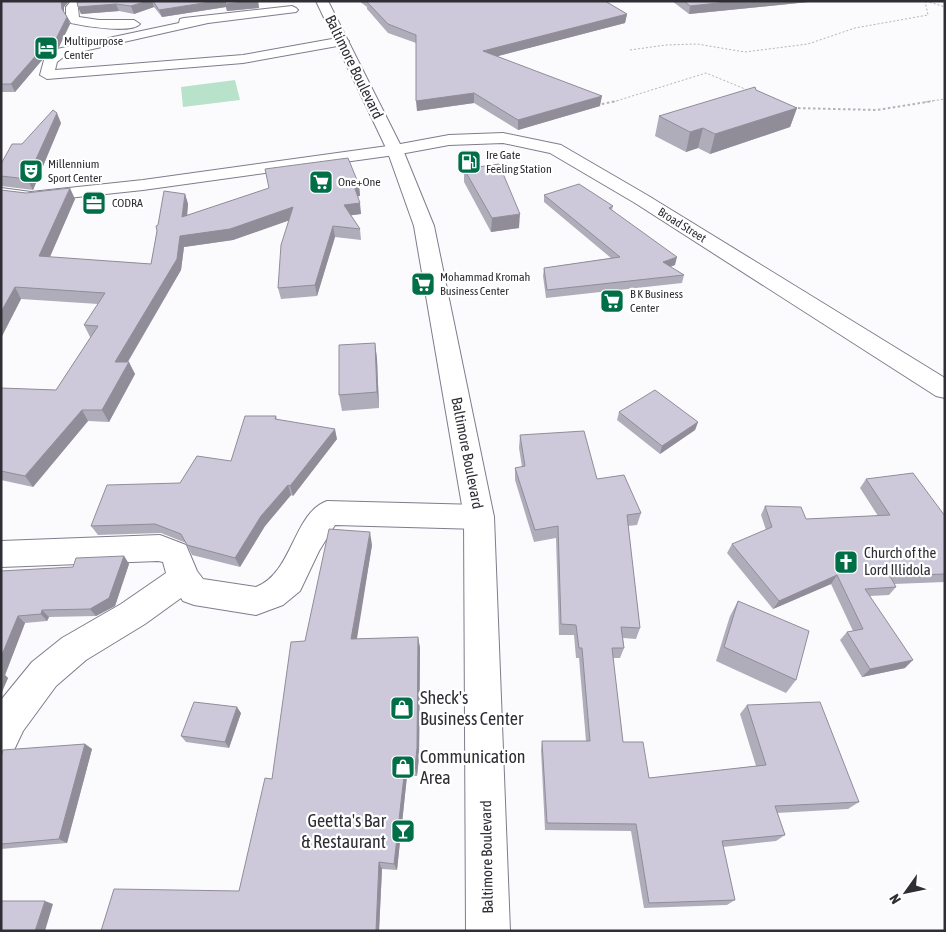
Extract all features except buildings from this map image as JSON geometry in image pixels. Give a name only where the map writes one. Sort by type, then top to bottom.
[{"type":"main road","points":[[78,1],[72,7],[72,15],[75,20],[99,24],[203,22]]},
{"type":"main road","name":"Baltimore Boulevard","points":[[325,4],[395,150],[424,226],[479,517],[488,931]]},
{"type":"main road","points":[[292,10],[203,22],[62,52],[51,60],[46,75],[243,59],[343,41]]},
{"type":"main road","name":"Broad Street","points":[[1,194],[31,197],[143,185],[395,150],[449,140],[503,138],[555,149],[641,199],[945,390]]},
{"type":"main road","points":[[1,554],[160,548],[175,554],[184,578],[194,591],[256,601],[272,595],[289,582],[307,544],[327,513],[479,517]]},
{"type":"main road","points":[[1,737],[10,718],[44,674],[74,649],[133,614],[184,578]]},
{"type":"path","points":[[630,50],[666,45],[697,44],[746,52],[808,44],[855,28],[928,16],[926,1],[945,7]]},
{"type":"path","points":[[596,105],[614,102],[706,73],[750,91]]},
{"type":"path","points":[[786,106],[794,109],[877,110],[945,100]]},
{"type":"green space","points":[[235,80],[240,100],[183,107],[181,87]]},
{"type":"place","name":"Multipurpose Center","points":[[46,48]]},
{"type":"place","name":"Ire Gate Feeling Station","points":[[469,162]]},
{"type":"place","name":"Millennium Sport Center","points":[[31,171]]},
{"type":"place","name":"One+One","points":[[321,182]]},
{"type":"place","name":"CODRA","points":[[94,203]]},
{"type":"place","name":"Mohammad Kromah Business Center","points":[[423,284]]},
{"type":"place","name":"B K Business Center","points":[[612,301]]},
{"type":"place","name":"Church of the Lord Illidola","points":[[846,562]]},
{"type":"place","name":"Sheck's Business Center","points":[[402,708]]},
{"type":"place","name":"Communication Area","points":[[403,767]]},
{"type":"place","name":"Geetta's Bar & Restaurant","points":[[403,831]]}]
